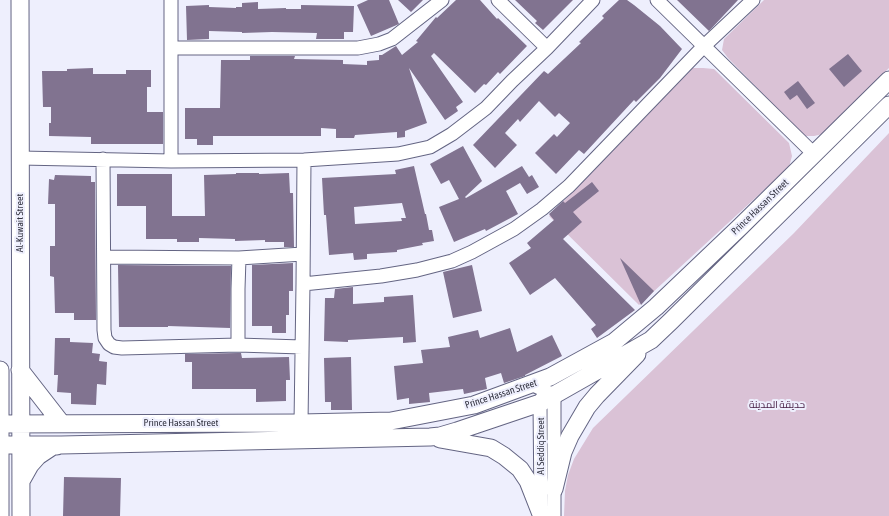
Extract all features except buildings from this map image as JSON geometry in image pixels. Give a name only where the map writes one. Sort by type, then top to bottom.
[{"type":"main road","name":"Al-Kuwait Street","points":[[20,0],[21,516]]},
{"type":"main road","name":"Prince Hassan Street","points":[[0,424],[301,423],[391,421],[544,390],[614,342],[656,306],[740,227],[889,80]]},
{"type":"main road","name":"Prince Hassan Street","points":[[0,445],[430,437],[457,431],[651,340],[889,105]]},
{"type":"main road","points":[[554,489],[563,452],[570,436],[587,407],[596,395],[651,340]]},
{"type":"main road","points":[[0,370],[0,516]]},
{"type":"main road","points":[[20,370],[62,424]]},
{"type":"main road","points":[[430,437],[491,448],[504,456],[520,469],[528,481],[545,515]]},
{"type":"main road","points":[[21,481],[30,465],[38,456],[53,446],[61,445]]},
{"type":"street","points":[[171,0],[171,161]]},
{"type":"street","points":[[171,48],[358,48],[379,44],[392,39],[442,0]]},
{"type":"street","points":[[498,0],[547,48]]},
{"type":"street","points":[[20,158],[171,161],[304,160],[398,154],[430,147],[452,134],[486,108],[593,0]]},
{"type":"street","points":[[657,0],[814,154]]},
{"type":"street","points":[[303,284],[381,276],[417,270],[452,261],[514,230],[570,186],[704,46],[753,0]]},
{"type":"street","points":[[103,160],[105,338],[109,344],[114,347],[122,348],[238,345],[302,347]]},
{"type":"street","points":[[301,423],[304,160]]},
{"type":"street","points":[[104,257],[240,258],[303,254]]},
{"type":"street","points":[[238,345],[238,289],[240,258]]},
{"type":"street","name":"Al Seddiq Street","points":[[544,390],[554,489],[545,515]]},
{"type":"street","name":"Al Seddiq Street","points":[[544,390],[545,515]]},
{"type":"green space","points":[[764,0],[889,0],[889,68],[823,134],[804,136],[722,50],[724,39]]},
{"type":"green space","points":[[693,68],[714,69],[789,143],[792,156],[789,167],[639,305],[549,216]]},
{"type":"green space","name":"حديقة المدينة","points":[[889,133],[889,516],[564,516],[565,491],[568,475],[574,459],[593,428],[794,233]]}]
